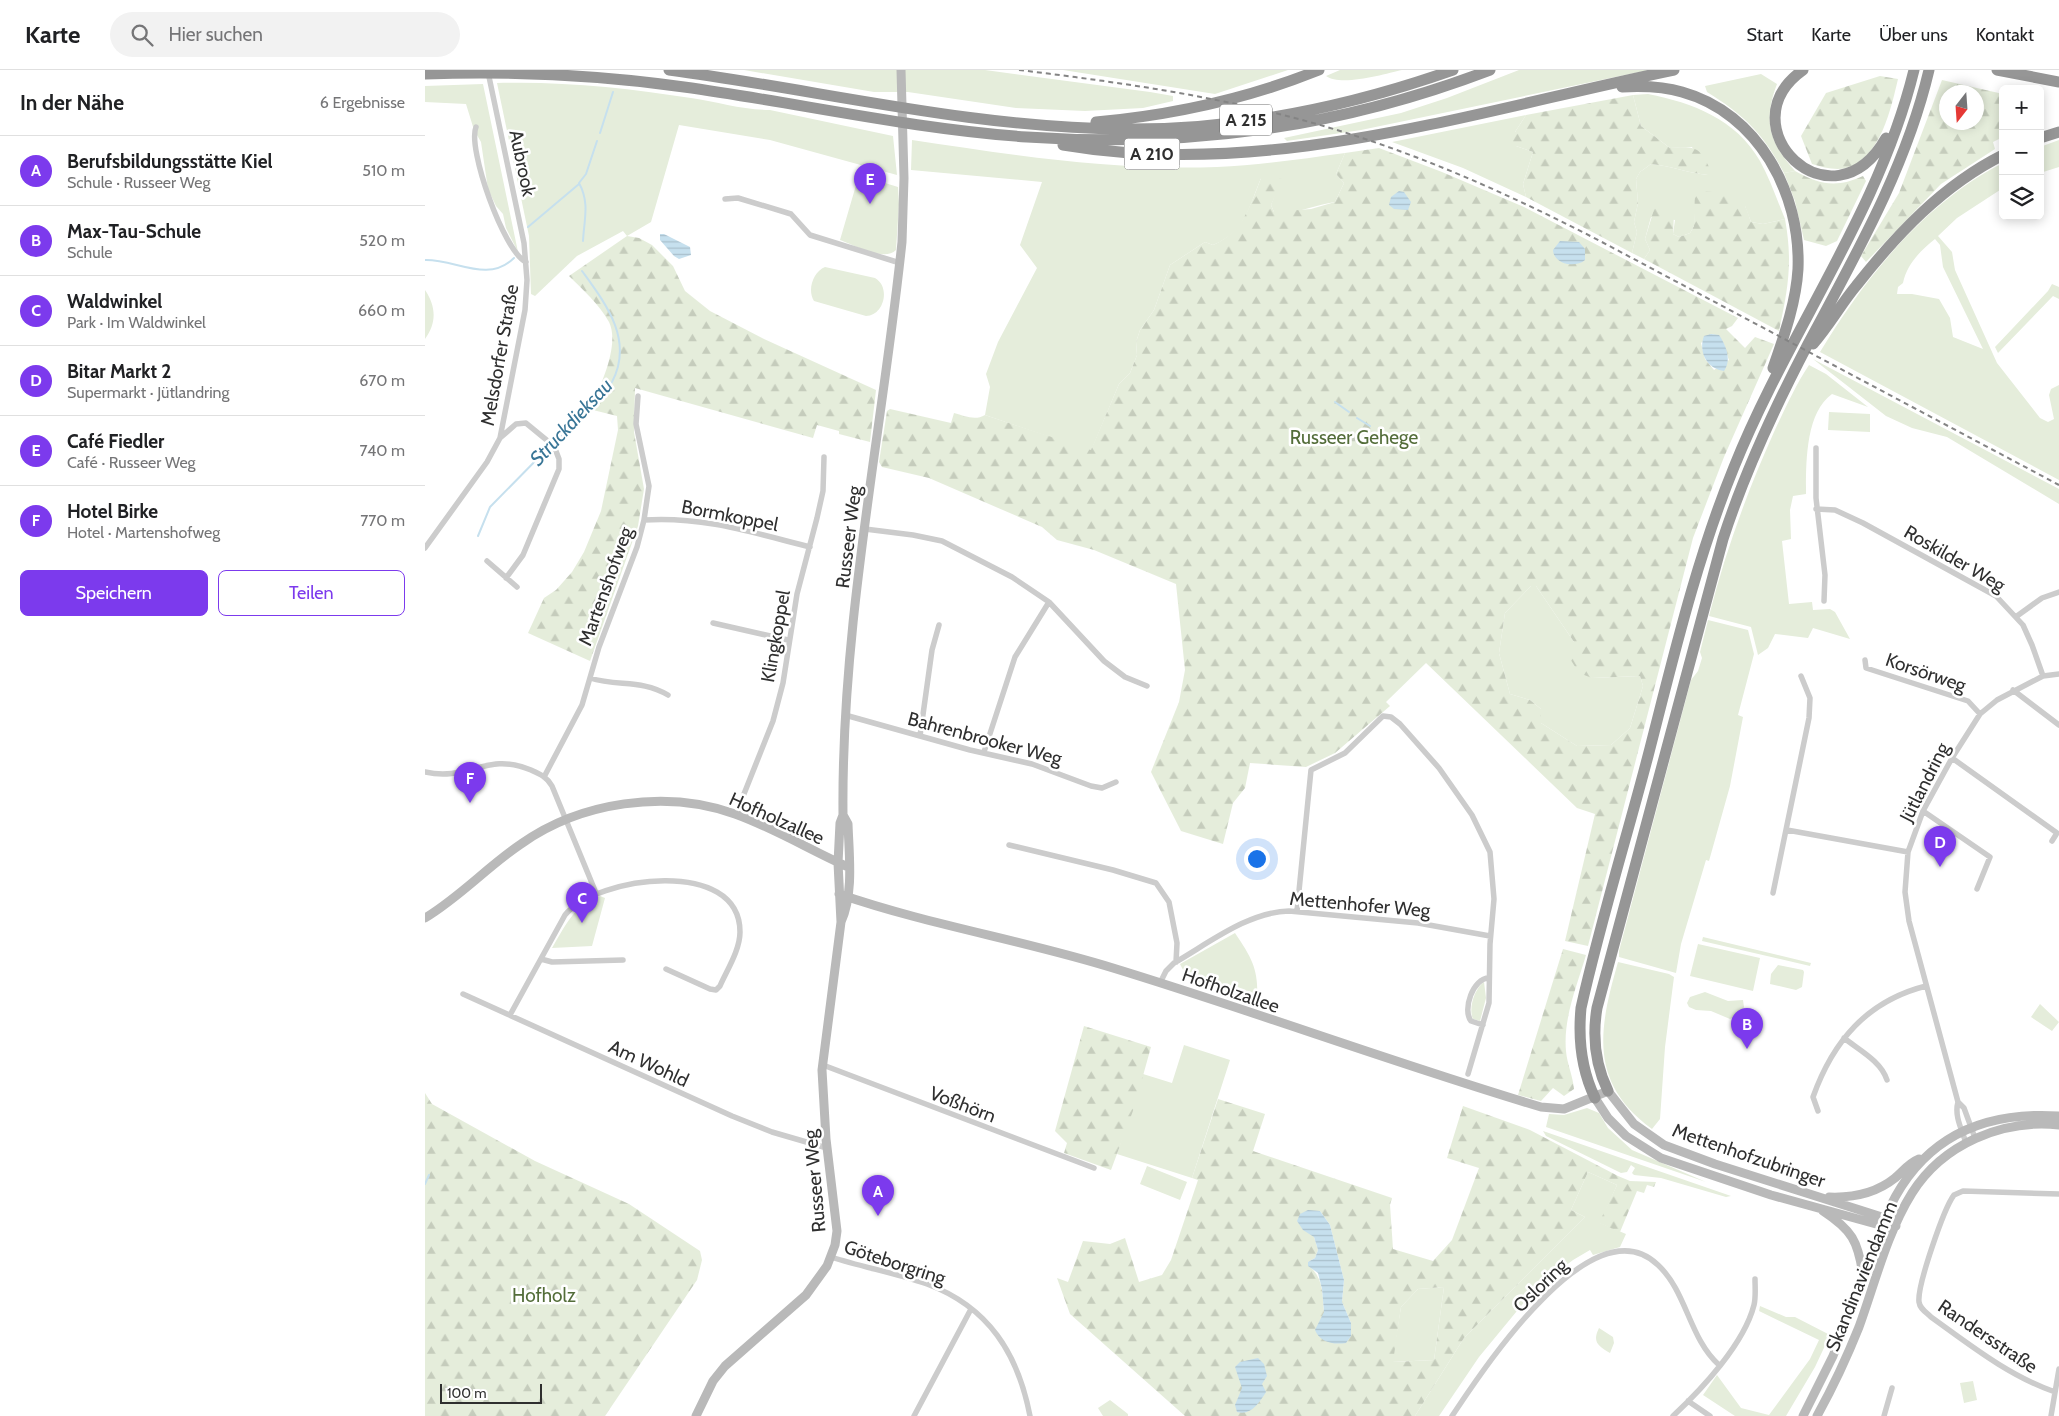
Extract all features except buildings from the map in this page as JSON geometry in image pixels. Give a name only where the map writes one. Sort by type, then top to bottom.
[{"type":"highway","name":"A 215","points":[[669,70],[928,110],[1034,124],[1126,129],[1237,121],[1345,102],[1453,70]]},
{"type":"highway","name":"A 210","points":[[1034,124],[1096,122],[1162,114],[1240,97],[1319,70]]},
{"type":"highway","name":"A 215","points":[[425,74],[562,75],[649,82],[947,129],[1025,137],[1091,140],[1181,138],[1298,126],[1400,101],[1490,70]]},
{"type":"highway","name":"A 210","points":[[1025,137],[1085,148],[1158,154],[1225,154],[1281,150],[1397,131],[1585,88],[1674,70]]},
{"type":"highway","points":[[1803,70],[1785,86],[1775,117],[1776,128],[1785,150],[1806,170],[1827,175],[1837,175],[1865,166],[1877,155],[1901,113]]},
{"type":"highway","points":[[1997,70],[2059,82]]},
{"type":"highway","points":[[1595,1098],[1585,1074],[1579,1024],[1586,988],[1697,572],[1733,468],[1790,335],[1855,225],[1873,188],[1901,113],[1913,73]]},
{"type":"highway","points":[[1609,1091],[1600,1071],[1594,1042],[1594,1026],[1601,990],[1723,539],[1756,452],[1801,358],[1886,193],[1913,124],[1928,74]]},
{"type":"highway","points":[[1585,88],[1642,86],[1682,92],[1721,109],[1754,138],[1767,155],[1779,177],[1790,205],[1796,230],[1797,278],[1790,335]]},
{"type":"highway","points":[[2044,137],[2059,132]]},
{"type":"highway","points":[[1809,345],[1872,266],[1920,214],[1964,178],[1999,157]]},
{"type":"street","name":"Aubrook","points":[[488,70],[526,262]]},
{"type":"street","name":"Russeer Weg","points":[[844,895],[838,863],[840,823],[843,815],[845,715],[865,529],[900,263],[903,223],[904,156],[901,70]]},
{"type":"street","name":"Melsdorfer Straße","points":[[425,548],[487,462],[499,438],[525,310],[526,262],[516,254],[485,188],[474,141],[475,127]]},
{"type":"street","points":[[725,199],[738,198],[795,215],[810,235],[900,263]]},
{"type":"street","name":"Martenshofweg","points":[[544,777],[579,711],[599,647],[637,547],[645,520],[649,486],[637,424],[638,396]]},
{"type":"street","points":[[499,438],[516,424],[523,422],[553,445],[560,464],[556,480],[523,555],[506,578]]},
{"type":"street","points":[[1816,448],[1816,509],[1825,580],[1824,601]]},
{"type":"street","name":"Klingkoppel","points":[[736,814],[773,721],[784,676],[788,640],[797,594],[823,491],[824,457]]},
{"type":"street","name":"Roskilder Weg","points":[[1816,509],[1835,510],[1863,523],[1997,596],[2017,616],[2032,645],[2043,676]]},
{"type":"street","name":"Bormkoppel","points":[[645,520],[679,518],[706,521],[810,547]]},
{"type":"street","points":[[865,529],[913,534],[942,541],[1012,577],[1049,602],[1104,661],[1125,678],[1147,686]]},
{"type":"street","points":[[487,561],[517,587]]},
{"type":"street","points":[[2017,616],[2042,598],[2059,592]]},
{"type":"street","points":[[984,752],[1015,657],[1049,602]]},
{"type":"street","points":[[713,623],[788,640]]},
{"type":"street","points":[[920,736],[932,650],[939,625]]},
{"type":"street","name":"Korsörweg","points":[[1865,660],[1866,668],[1968,701],[1980,714]]},
{"type":"street","name":"Jütlandring","points":[[1971,1141],[1956,1109],[1958,1102],[1907,912],[1905,892],[1908,852],[1923,811],[1952,758],[1980,714],[2013,690],[2043,676],[2059,674]]},
{"type":"street","points":[[1773,894],[1809,718],[1810,698],[1801,676]]},
{"type":"street","points":[[589,678],[602,682],[648,686],[667,695]]},
{"type":"street","points":[[2013,690],[2059,725]]},
{"type":"street","name":"Bahrenbrooker Weg","points":[[845,715],[1032,764],[1091,786],[1103,788],[1116,782]]},
{"type":"street","points":[[1297,911],[1311,770],[1345,752],[1381,719],[1388,716],[1400,724],[1439,768],[1482,832],[1493,866],[1494,899],[1489,1003],[1468,1074]]},
{"type":"street","points":[[1952,758],[2057,833],[2052,841]]},
{"type":"street","points":[[425,772],[455,774],[491,763],[502,762],[522,766],[544,777],[552,786],[596,893]]},
{"type":"street","name":"Hofholzallee","points":[[425,918],[448,903],[521,844],[565,820],[602,808],[643,803],[692,804],[736,814],[848,867]]},
{"type":"street","points":[[1923,811],[1990,857],[1977,889]]},
{"type":"street","name":"Russeer Weg","points":[[696,1416],[713,1381],[725,1366],[806,1294],[817,1281],[831,1257],[835,1245],[837,1224],[827,1148],[823,1065],[848,867],[848,824],[843,815]]},
{"type":"street","points":[[1787,830],[1908,852]]},
{"type":"street","points":[[1009,845],[1113,870],[1156,883],[1169,902],[1177,943],[1176,962]]},
{"type":"street","points":[[511,1015],[569,910],[596,893],[645,882],[681,881],[709,887],[728,901],[737,916],[740,934],[737,946],[718,989],[710,989],[666,969]]},
{"type":"street","name":"Hofholzallee","points":[[844,895],[929,921],[1079,958],[1160,983],[1378,1057],[1541,1107],[1564,1109],[1609,1091]]},
{"type":"street","name":"Mettenhofer Weg","points":[[1160,983],[1166,971],[1176,962],[1256,918],[1272,912],[1297,911],[1409,922],[1491,936]]},
{"type":"street","points":[[541,959],[551,962],[623,960]]},
{"type":"street","points":[[1483,1025],[1471,1021],[1468,1015],[1475,984],[1482,979],[1489,978]]},
{"type":"street","points":[[1818,1111],[1813,1097],[1830,1057],[1844,1038],[1876,1007],[1912,990],[1926,986]]},
{"type":"street","name":"Am Wohld","points":[[463,994],[732,1116],[772,1132],[827,1148]]},
{"type":"street","points":[[1844,1038],[1876,1062],[1885,1073],[1887,1080]]},
{"type":"street","name":"Voßhörn","points":[[823,1065],[1094,1168]]},
{"type":"street","name":"Mettenhofzubringer","points":[[1609,1091],[1634,1124],[1664,1145],[1818,1196],[1895,1227]]},
{"type":"street","name":"Mettenhofzubringer","points":[[1595,1098],[1619,1130],[1652,1154],[1771,1195],[1883,1222]]},
{"type":"street","name":"Skandinaviendamm","points":[[1803,1416],[1833,1356],[1883,1222],[1904,1181],[1928,1154],[1966,1129],[2013,1116],[2059,1116]]},
{"type":"street","name":"Skandinaviendamm","points":[[1817,1416],[1845,1361],[1895,1227],[1919,1183],[1944,1158],[1971,1141],[2012,1126],[2059,1125]]},
{"type":"street","points":[[1818,1196],[1848,1197],[1870,1192],[1894,1179],[1912,1162],[1928,1154]]},
{"type":"street","name":"Randersstraße","points":[[2055,1392],[2020,1378],[1993,1361],[1922,1309],[1919,1302],[1920,1290],[1935,1241],[1947,1206],[1954,1195],[1963,1191],[2059,1194]]},
{"type":"street","name":"Skandinaviendamm","points":[[1815,1205],[1843,1226],[1854,1238],[1860,1253],[1863,1277]]},
{"type":"street","name":"Osloring","points":[[1451,1416],[1476,1380],[1548,1294],[1590,1260],[1609,1252],[1625,1250],[1638,1252],[1649,1257],[1663,1270],[1707,1352],[1719,1365]]},
{"type":"street","name":"Göteborgring","points":[[831,1257],[926,1284],[949,1294],[971,1309],[996,1333],[1010,1353],[1021,1376],[1030,1416]]},
{"type":"street","points":[[1673,1416],[1689,1402],[1734,1347],[1750,1318],[1755,1304],[1755,1279]]},
{"type":"street","points":[[915,1416],[971,1309]]},
{"type":"street","points":[[2051,1416],[2059,1369]]},
{"type":"street","points":[[1884,1416],[1891,1388]]},
{"type":"street","points":[[1689,1402],[1710,1416]]},
{"type":"green space","points":[[744,70],[985,70],[1150,92],[1173,96],[1173,101],[1143,108],[1085,111],[1016,108],[908,92],[874,92]]},
{"type":"green space","points":[[1063,70],[1288,70],[1215,94]]},
{"type":"green space","points":[[1340,70],[1402,70],[1352,80],[1333,79],[1326,76]]},
{"type":"green space","points":[[1519,70],[1649,70],[1361,130],[1287,141],[1284,138],[1401,113],[1447,98]]},
{"type":"green space","points":[[1761,74],[1777,84],[1770,109],[1771,130],[1779,150],[1795,171],[1784,173],[1769,147],[1752,126],[1732,109],[1707,92],[1705,86]]},
{"type":"green space","points":[[1880,76],[1898,79],[1888,117],[1876,143],[1868,154],[1858,162],[1842,169],[1812,164],[1801,136],[1826,93]]},
{"type":"green space","points":[[1942,80],[1964,85],[1940,85]]},
{"type":"green space","points":[[497,83],[570,84],[643,91],[770,110],[893,136],[897,175],[770,140],[679,125],[651,222],[627,236],[623,231],[577,256],[535,296],[531,294],[529,236]]},
{"type":"green space","points":[[483,84],[518,252],[506,228],[503,214],[496,206],[488,189],[481,142],[474,130],[466,104],[425,102],[425,86]]},
{"type":"green space","points":[[1939,88],[1939,130],[1984,130],[1984,90],[1999,93],[1999,139],[1993,142],[1995,149],[1941,184],[1866,262],[1861,256],[1899,193]]},
{"type":"green space","points":[[1648,94],[1697,108],[1712,115],[1739,134],[1760,161],[1785,219],[1763,224],[1751,222],[1745,206],[1695,213],[1694,226],[1690,233],[1679,237],[1673,234],[1675,220],[1651,217],[1645,239],[1650,250],[1644,259],[1632,253],[1637,232],[1634,222],[1638,203],[1636,179],[1640,172],[1651,164],[1708,175],[1692,147],[1670,148],[1641,126],[1633,95]]},
{"type":"green space","points":[[1633,95],[1641,126],[1670,148],[1686,147],[1697,150],[1704,157],[1711,172],[1708,175],[1651,164],[1640,172],[1636,179],[1638,203],[1634,222],[1637,232],[1632,253],[1526,197],[1523,184],[1533,152],[1516,146],[1512,140],[1526,115]]},
{"type":"green space","points":[[1526,115],[1515,132],[1516,146],[1533,152],[1523,184],[1526,197],[1463,168],[1392,142]]},
{"type":"green space","points":[[912,140],[1064,161],[1140,167],[1233,166],[1281,162],[1345,153],[1336,174],[1344,183],[1335,202],[1282,213],[1274,212],[1271,205],[1278,187],[1261,178],[1249,209],[1239,226],[1232,233],[1224,240],[1213,245],[1205,242],[1170,265],[1154,310],[1140,330],[1136,342],[1137,355],[1130,373],[1119,384],[1091,451],[985,415],[990,387],[986,374],[998,342],[1037,268],[1020,245],[1042,182],[911,170]]},
{"type":"green space","points":[[2059,140],[2059,167],[2044,172],[2044,146]]},
{"type":"green space","name":"Russeer Gehege","points":[[1379,148],[1442,172],[1524,207],[1738,318],[1732,326],[1726,329],[1745,348],[1755,337],[1774,344],[1724,457],[1693,538],[1588,946],[1565,941],[1595,814],[1577,808],[1426,663],[1386,702],[1390,706],[1335,753],[1306,767],[1250,763],[1245,788],[1233,803],[1223,844],[1181,831],[1151,772],[1179,702],[1185,670],[1176,584],[1094,550],[1057,540],[1042,527],[929,478],[882,467],[879,462],[887,411],[890,409],[951,423],[954,413],[974,418],[985,415],[1091,450],[1119,384],[1130,373],[1137,355],[1136,342],[1140,330],[1154,310],[1170,265],[1205,242],[1213,245],[1232,233],[1249,208],[1261,178],[1283,179],[1271,205],[1274,212],[1311,209],[1335,202],[1344,183],[1336,174],[1345,153]],"holes":[[[1711,334],[1716,335],[1722,340],[1729,360],[1714,370],[1705,359],[1701,343]],[[1531,586],[1536,586],[1574,642],[1567,654],[1579,673],[1592,678],[1640,676],[1643,686],[1630,728],[1611,745],[1577,746],[1541,723],[1541,709],[1530,700],[1510,694],[1499,653],[1505,613]]]},
{"type":"green space","points":[[1999,165],[1999,191],[1957,218],[1938,236],[1952,252],[1955,270],[1997,363],[2040,418],[2048,422],[2054,419],[2049,395],[2051,389],[2059,385],[2059,480],[1820,352],[1856,297],[1877,270],[1922,221],[1947,199]],"holes":[[[1935,239],[1940,245],[1943,267],[1983,349],[1953,337],[1950,318],[1939,299],[1912,294],[1897,294],[1898,287],[1903,283],[1911,264],[1919,253]]]},
{"type":"green space","points":[[1795,171],[1821,182],[1845,182],[1863,176],[1866,181],[1837,241],[1826,246],[1804,240],[1795,201],[1784,173]]},
{"type":"green space","points":[[859,175],[898,187],[899,204],[896,250],[891,253],[884,254],[869,251],[840,240]]},
{"type":"green space","points":[[1695,191],[1706,191],[1739,200],[1746,207],[1751,222],[1763,224],[1785,219],[1789,262],[1785,302],[1779,331],[1644,259],[1650,250],[1645,239],[1655,206],[1667,208],[1674,214],[1673,234],[1679,237],[1690,233],[1694,226]]},
{"type":"green space","points":[[627,236],[639,238],[652,245],[673,266],[685,291],[710,311],[764,339],[876,390],[870,442],[839,434],[839,431],[817,425],[813,438],[635,388],[634,432],[644,489],[638,526],[590,661],[528,633],[544,598],[556,590],[572,572],[584,552],[601,511],[618,430],[617,416],[593,410],[591,406],[608,365],[611,353],[612,331],[605,315],[596,303],[569,276]]},
{"type":"green space","points":[[825,267],[875,278],[883,288],[884,294],[881,306],[872,315],[866,316],[814,301],[811,292],[812,282],[817,273]]},
{"type":"green space","points":[[2052,284],[2059,287],[2059,299],[2053,296],[1998,353],[1995,347],[2048,291]]},
{"type":"green space","points":[[425,290],[429,296],[434,315],[432,327],[425,339]]},
{"type":"green space","points":[[1813,359],[2059,489],[2059,504],[1947,437],[1912,428],[1886,416]]},
{"type":"green space","points":[[1809,365],[1826,374],[1868,407],[1832,394],[1823,403],[1812,426],[1807,455],[1806,494],[1793,496],[1790,510],[1791,539],[1782,541],[1789,604],[1812,602],[1813,610],[1830,609],[1835,612],[1850,639],[1813,628],[1808,638],[1775,634],[1768,648],[1758,655],[1751,627],[1709,616],[1729,546],[1755,477],[1786,406]]},
{"type":"green space","points":[[1829,412],[1870,414],[1870,432],[1828,430]]},
{"type":"green space","points":[[1531,586],[1536,586],[1574,642],[1592,678],[1640,676],[1643,686],[1630,728],[1611,745],[1577,746],[1541,723],[1541,709],[1530,700],[1510,694],[1499,653],[1505,613]]},
{"type":"green space","points":[[1708,620],[1748,630],[1754,654],[1738,715],[1743,717],[1730,786],[1709,861],[1706,860],[1681,944],[1676,973],[1619,957],[1619,951],[1691,680],[1698,671],[1702,658],[1700,652]]},
{"type":"green space","points":[[600,896],[605,898],[592,946],[552,948],[577,910]]},
{"type":"green space","points":[[1235,933],[1247,951],[1254,967],[1257,984],[1257,1006],[1223,996],[1202,987],[1193,981],[1180,964]]},
{"type":"green space","points":[[1703,937],[1811,963],[1810,966],[1702,941]]},
{"type":"green space","points":[[1698,944],[1760,958],[1753,991],[1690,976]]},
{"type":"green space","points":[[1563,949],[1586,955],[1571,1002],[1567,1026],[1566,1051],[1574,1089],[1564,1096],[1553,1088],[1541,1101],[1518,1095]]},
{"type":"green space","points":[[1618,962],[1669,974],[1674,977],[1665,1047],[1660,1119],[1652,1129],[1631,1111],[1617,1093],[1608,1073],[1604,1053],[1604,1032],[1606,1010]]},
{"type":"green space","points":[[1778,965],[1803,970],[1802,987],[1796,990],[1770,984],[1771,974]]},
{"type":"green space","points":[[1484,982],[1486,998],[1480,1021],[1473,1019],[1471,1009],[1475,993]]},
{"type":"green space","points":[[1705,992],[1728,1001],[1743,1000],[1744,1007],[1739,1015],[1730,1019],[1711,1011],[1696,1010],[1689,1007],[1687,1003],[1690,997]]},
{"type":"green space","points":[[2040,1004],[2059,1022],[2052,1031],[2031,1017]]},
{"type":"green space","points":[[1084,1026],[1151,1047],[1134,1108],[1111,1170],[1064,1153],[1067,1143],[1055,1131]]},
{"type":"green space","points":[[1184,1045],[1230,1060],[1192,1178],[1117,1154],[1143,1074],[1172,1083]]},
{"type":"green space","name":"Hofholz","points":[[425,1093],[432,1104],[535,1161],[629,1204],[700,1251],[702,1260],[697,1280],[605,1416],[425,1416]]},
{"type":"green space","points":[[1218,1099],[1265,1114],[1253,1151],[1392,1198],[1390,1205],[1393,1249],[1433,1261],[1452,1240],[1479,1168],[1447,1158],[1463,1106],[1530,1130],[1630,1181],[1656,1182],[1654,1187],[1647,1185],[1644,1193],[1637,1191],[1620,1232],[1599,1223],[1617,1185],[1588,1172],[1571,1210],[1585,1217],[1464,1338],[1415,1416],[1185,1416],[1070,1314],[1057,1278],[1068,1282],[1083,1241],[1110,1244],[1125,1238],[1139,1282],[1162,1275],[1171,1260],[1198,1180],[1192,1178]],"holes":[[[1320,1211],[1330,1225],[1344,1280],[1342,1302],[1351,1323],[1324,1312],[1320,1281],[1308,1265],[1308,1262],[1315,1258],[1318,1250],[1314,1237]],[[1444,1287],[1434,1360],[1393,1362],[1401,1307],[1418,1289]]]},
{"type":"green space","points":[[1587,1108],[1599,1113],[1608,1128],[1632,1150],[1706,1182],[1546,1127],[1549,1114],[1564,1115]]},
{"type":"green space","points":[[1543,1131],[1731,1196],[1726,1197],[1661,1178],[1634,1175],[1632,1173],[1635,1168],[1631,1165],[1627,1172],[1621,1173],[1546,1136]]},
{"type":"green space","points":[[1147,1166],[1187,1182],[1180,1200],[1140,1184]]},
{"type":"green space","points":[[1588,1172],[1617,1185],[1600,1223],[1626,1234],[1620,1247],[1593,1255],[1590,1250],[1573,1260],[1536,1288],[1479,1357],[1439,1416],[1415,1416],[1464,1338],[1585,1217],[1571,1210]]},
{"type":"green space","points":[[1444,1287],[1434,1360],[1392,1362],[1401,1307],[1418,1289]]},
{"type":"green space","points":[[1760,1306],[1786,1317],[1795,1317],[1830,1335],[1815,1367],[1786,1416],[1735,1416],[1703,1395],[1717,1375],[1741,1408],[1769,1415],[1810,1359],[1819,1340],[1759,1311]]},
{"type":"green space","points":[[1599,1328],[1613,1337],[1614,1343],[1610,1353],[1597,1343],[1596,1337]]},
{"type":"green space","points":[[1973,1381],[1977,1400],[1964,1403],[1960,1383]]},
{"type":"green space","points":[[1110,1400],[1128,1416],[1103,1416],[1098,1408]]},
{"type":"water","points":[[1399,191],[1404,192],[1411,202],[1408,210],[1394,209],[1389,205],[1391,197]]},
{"type":"water","points":[[660,234],[664,234],[690,247],[691,255],[679,259],[674,256],[660,240]]},
{"type":"water","points":[[1560,241],[1579,242],[1585,249],[1585,260],[1576,264],[1566,264],[1557,259],[1553,250]]},
{"type":"water","points":[[1711,334],[1719,335],[1726,348],[1728,362],[1724,371],[1713,367],[1703,354],[1702,342],[1704,336]]},
{"type":"water","points":[[1308,1210],[1320,1211],[1330,1225],[1344,1280],[1342,1302],[1351,1323],[1351,1336],[1346,1343],[1336,1344],[1327,1342],[1315,1330],[1324,1312],[1322,1289],[1318,1273],[1308,1266],[1308,1262],[1315,1258],[1318,1250],[1314,1237],[1303,1230],[1297,1221],[1300,1214]]},
{"type":"water","points":[[1258,1358],[1264,1364],[1267,1376],[1262,1384],[1266,1392],[1250,1410],[1242,1413],[1237,1412],[1235,1405],[1242,1388],[1235,1367],[1240,1362]]},
{"type":"waterway","name":"Struckdieksau","points":[[600,133],[613,92]]},
{"type":"waterway","name":"Struckdieksau","points":[[583,241],[585,205],[579,183],[586,174],[597,141]]},
{"type":"waterway","points":[[528,227],[579,184]]},
{"type":"waterway","points":[[425,260],[482,270],[504,266],[514,258]]},
{"type":"waterway","name":"Struckdieksau","points":[[554,443],[612,382],[618,367],[619,337],[614,323],[600,296],[582,271]]},
{"type":"waterway","points":[[1335,402],[1349,412]]},
{"type":"waterway","points":[[1357,418],[1370,426]]},
{"type":"waterway","name":"Struckdieksau","points":[[478,536],[490,507],[550,446]]},
{"type":"waterway","points":[[425,1184],[429,1175]]},
{"type":"railway","points":[[1019,70],[1130,85],[1277,113],[1387,146],[1459,174],[1530,206],[1600,241],[2059,485]]},
{"type":"place","name":"Café Fiedler","points":[[870,204]]},
{"type":"place","name":"Hotel Birke","points":[[470,803]]},
{"type":"place","name":"Bitar Markt 2","points":[[1940,867]]},
{"type":"place","name":"Waldwinkel","points":[[582,923]]},
{"type":"place","name":"Max-Tau-Schule","points":[[1747,1049]]},
{"type":"place","name":"Berufsbildungsstätte Kiel","points":[[878,1216]]}]
